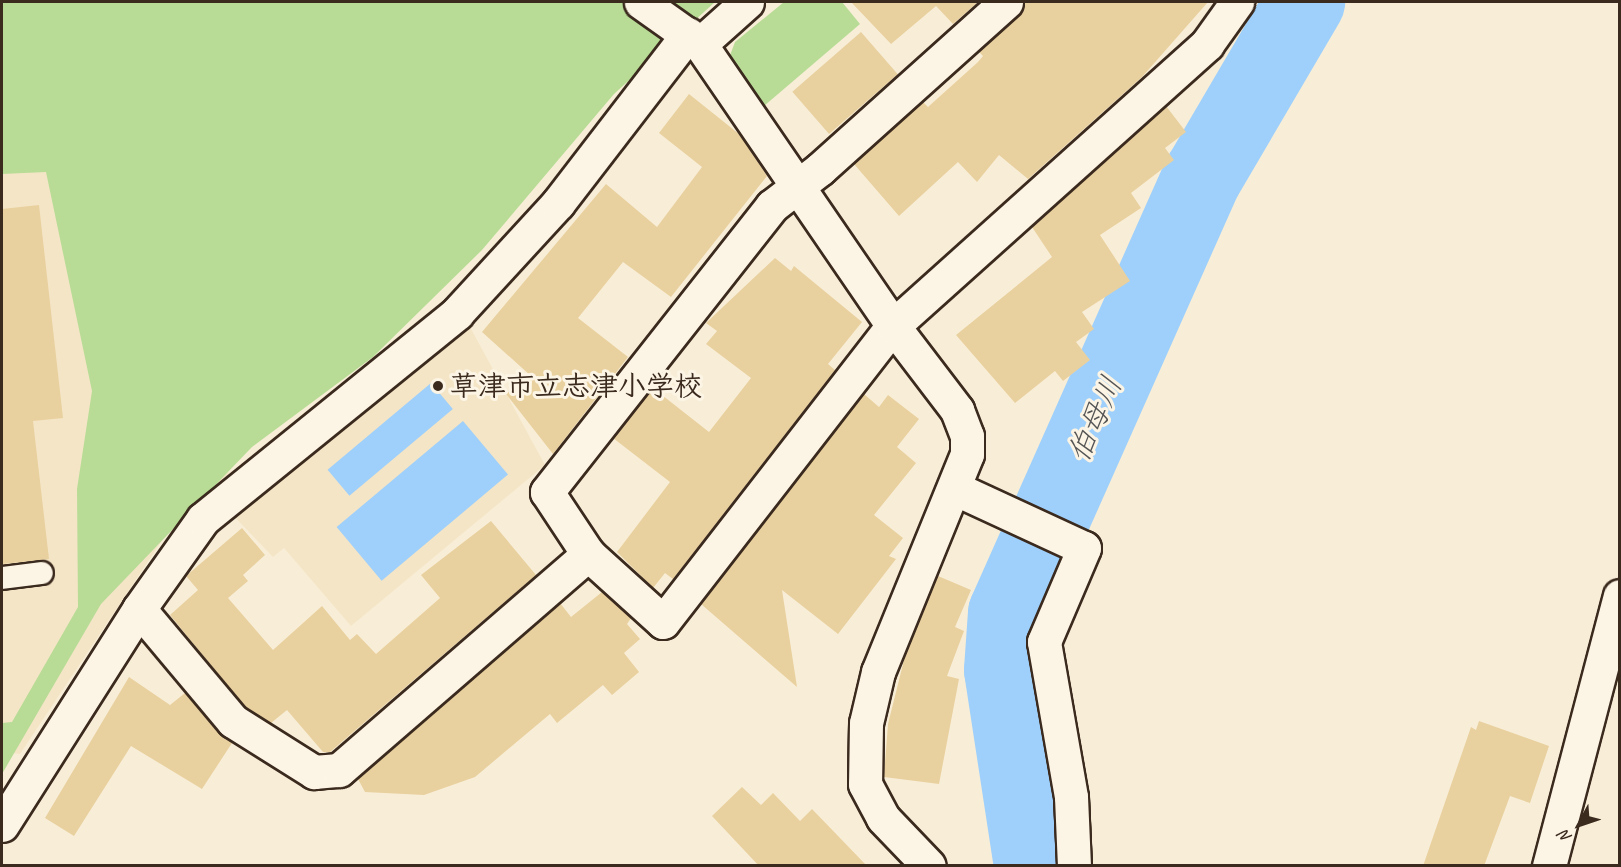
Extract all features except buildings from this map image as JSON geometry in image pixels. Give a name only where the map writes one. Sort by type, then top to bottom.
[{"type":"street","points":[[641,2],[694,39],[893,326],[957,410],[967,436],[967,454],[878,672],[866,723],[865,784],[883,818],[929,866]]},
{"type":"street","points":[[2,825],[139,609],[203,519],[457,313],[558,203],[694,39],[747,2]]},
{"type":"street","points":[[1006,2],[798,188],[772,206],[547,492],[588,554],[663,622],[893,326],[1207,44],[1237,2]]},
{"type":"street","points":[[954,488],[1076,542],[1084,548],[1044,642],[1071,796],[1074,866]]},
{"type":"street","points":[[139,609],[233,721],[314,772],[339,770],[588,554]]},
{"type":"street","points":[[1550,866],[1620,596]]},
{"type":"lane","points":[[2,578],[42,573]]},
{"type":"shaded area","name":"草津市立志津小学校","points":[[2,79],[47,133],[130,445],[235,474],[470,327],[545,465],[351,626],[284,548],[273,557],[201,482],[20,754],[2,752]]},
{"type":"green space","points":[[2,2],[715,2],[614,94],[482,250],[373,357],[252,447],[101,604],[2,774],[2,723],[12,722],[78,607],[77,489],[92,391],[46,172],[2,174]]},
{"type":"green space","points":[[784,2],[842,2],[860,24],[764,106],[729,58],[735,42]]},
{"type":"water","points":[[431,383],[453,409],[349,496],[328,470]]},
{"type":"water","points":[[463,421],[508,475],[382,581],[337,527]]},
{"type":"waterway","name":"伯母川","points":[[1034,866],[1004,670],[1008,613],[1203,176],[1305,2]]},
{"type":"place","name":"草津市立志津小学校","points":[[438,386]]}]
